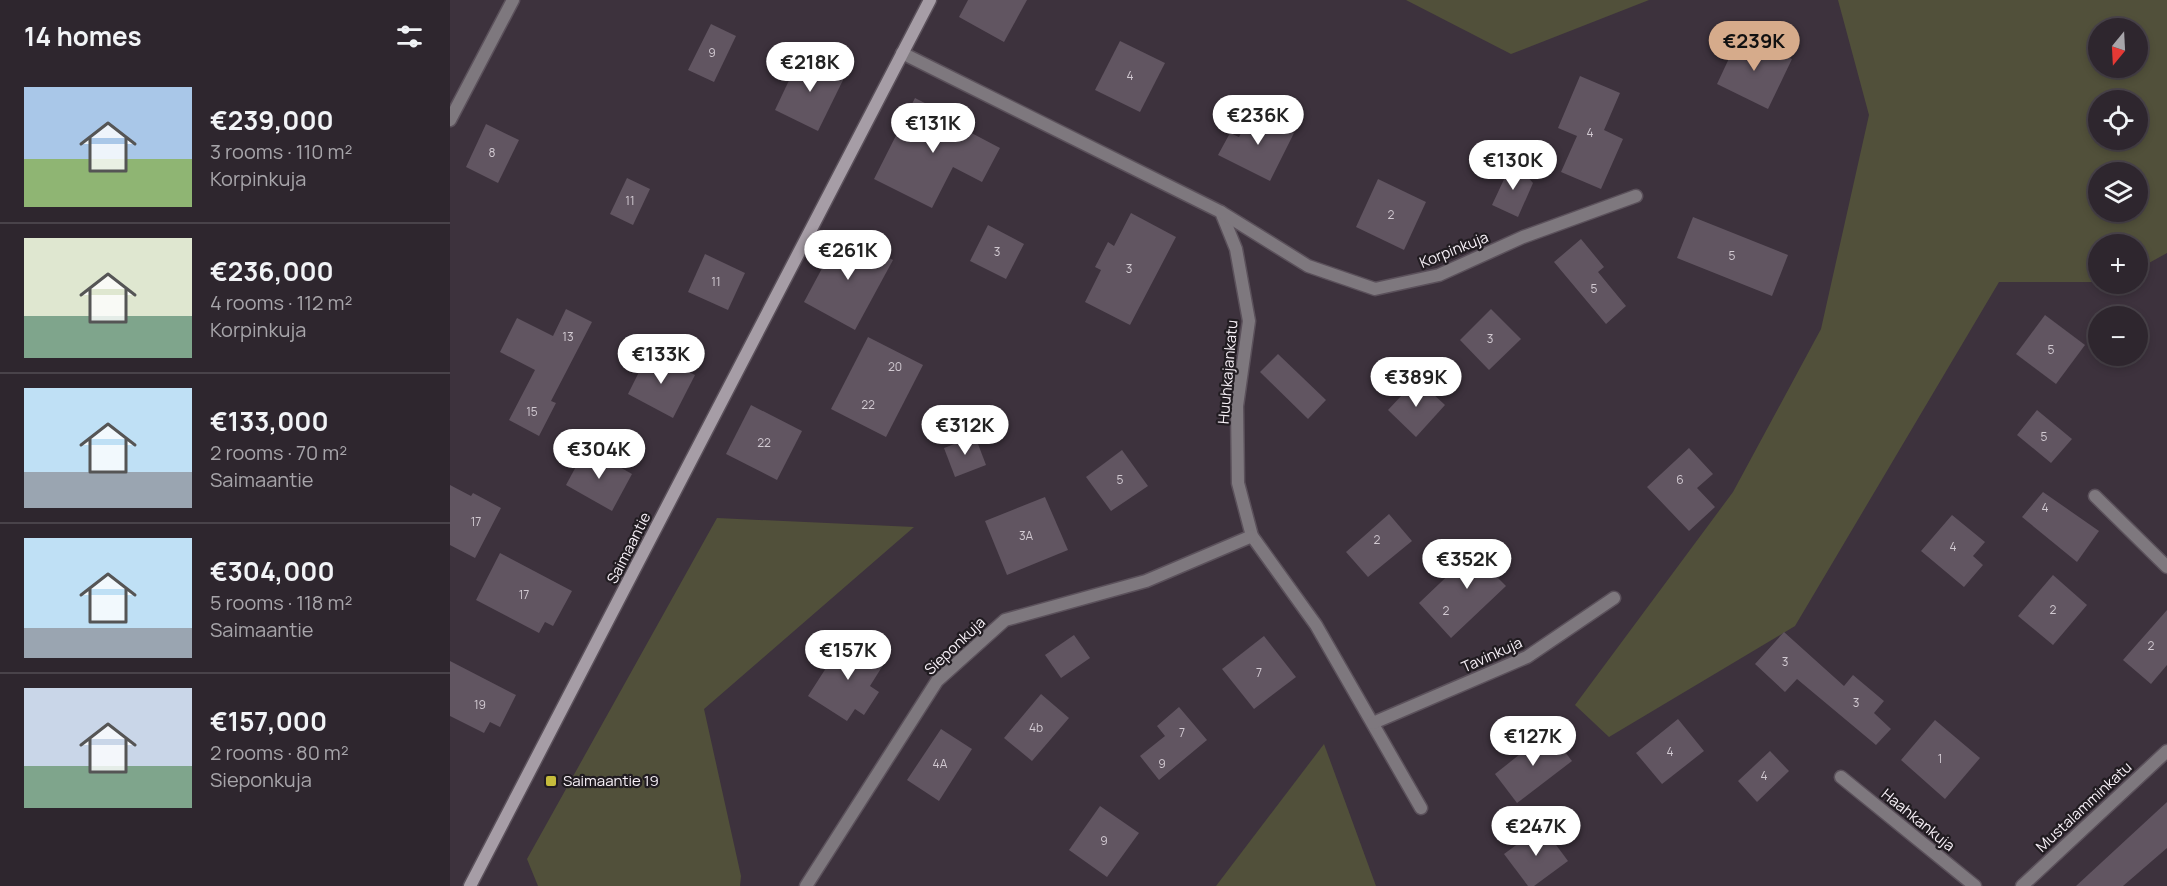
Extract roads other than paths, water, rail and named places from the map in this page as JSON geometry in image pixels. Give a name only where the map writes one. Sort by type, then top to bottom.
[{"type":"street","points":[[450,120],[513,0]]},
{"type":"street","name":"Saimaantie","points":[[470,886],[930,0]]},
{"type":"street","points":[[902,53],[1221,212]]},
{"type":"street","name":"Korpinkuja","points":[[1221,212],[1308,266],[1376,289],[1439,275],[1523,237],[1636,196]]},
{"type":"street","name":"Huuhkajankatu","points":[[1221,212],[1236,249],[1249,321],[1237,406],[1237,428],[1238,483],[1252,536],[1316,625],[1421,808]]},
{"type":"street","points":[[2095,496],[2167,567]]},
{"type":"street","name":"Sieponkuja","points":[[806,886],[937,681],[1005,620],[1146,581],[1252,536]]},
{"type":"street","name":"Tavinkuja","points":[[1373,723],[1527,657],[1614,598]]},
{"type":"street","name":"Mustalamminkatu","points":[[2022,886],[2167,751]]},
{"type":"street","name":"Haahkankuja","points":[[1841,777],[1975,886]]},
{"type":"place","name":"Saimaantie 19","points":[[551,781]]}]
